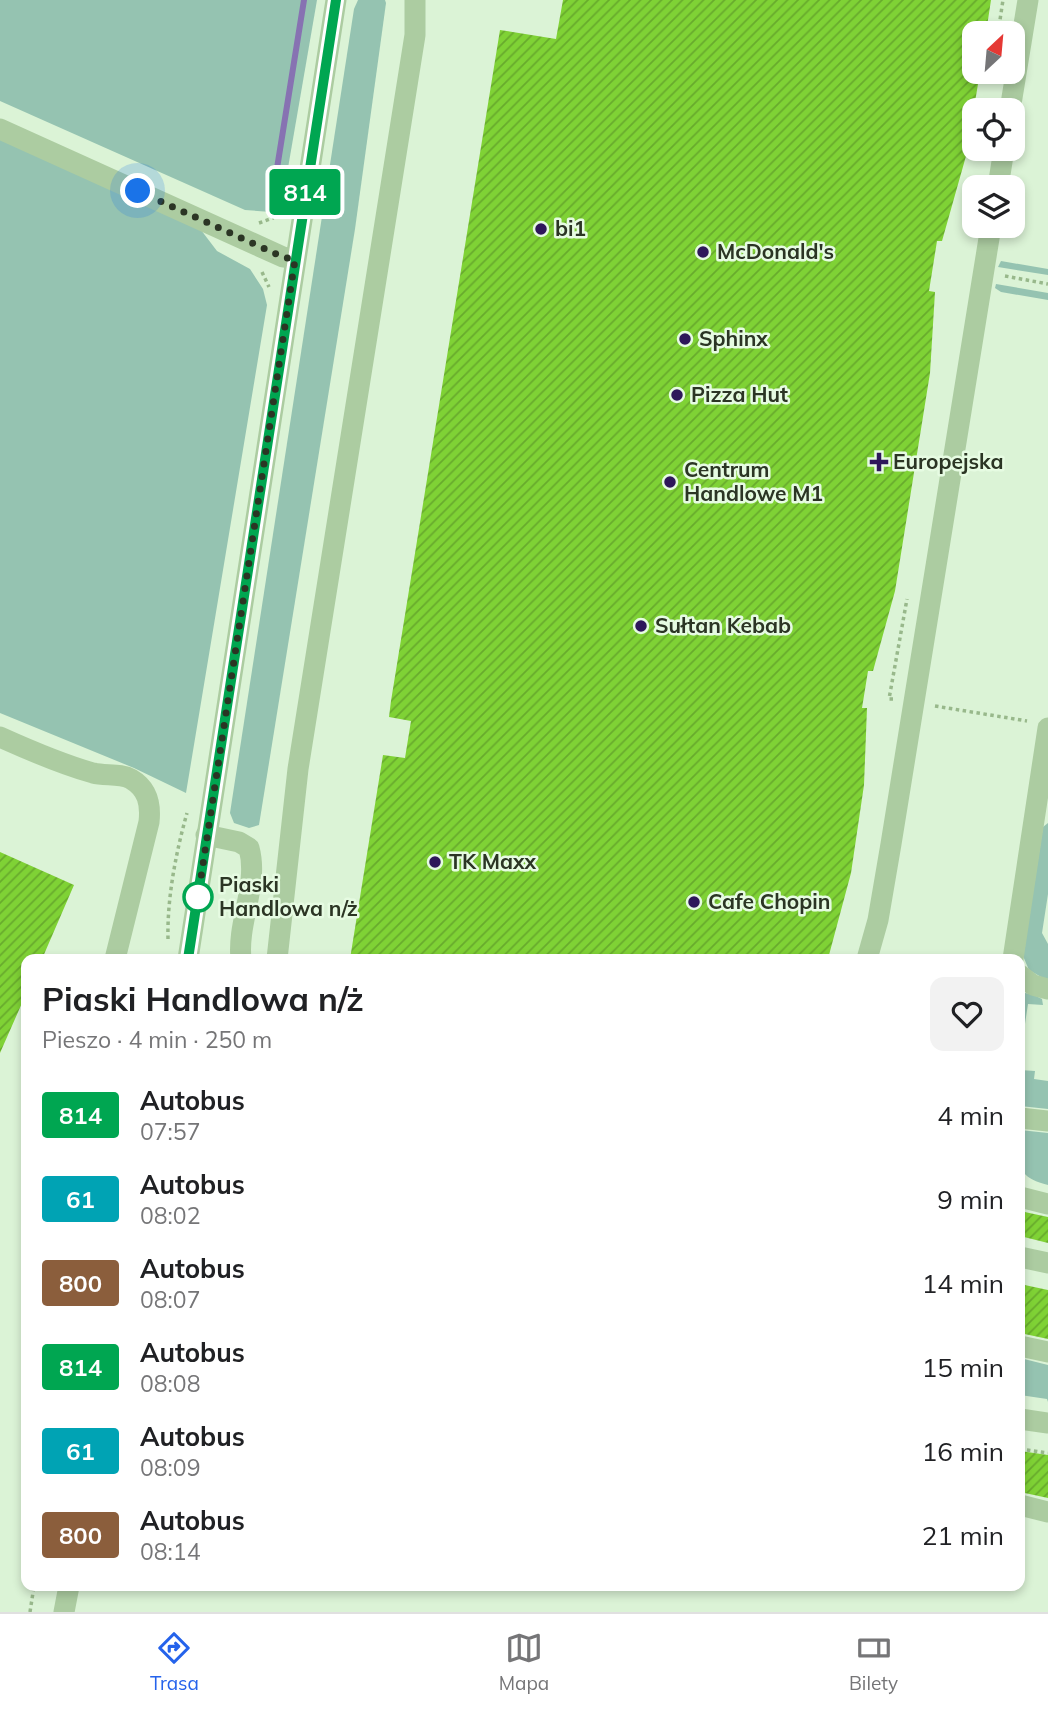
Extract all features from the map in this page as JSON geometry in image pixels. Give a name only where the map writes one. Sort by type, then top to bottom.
[{"type":"street","points":[[189,954],[336,0]]},
{"type":"street","points":[[278,954],[298,769],[415,35],[415,0]]},
{"type":"street","points":[[1012,98],[1028,0]]},
{"type":"street","points":[[0,129],[283,257],[295,260]]},
{"type":"street","points":[[868,954],[878,920],[889,856],[989,238]]},
{"type":"street","points":[[1014,954],[1042,811],[1048,728]]},
{"type":"street","points":[[0,737],[42,757],[97,774],[130,778],[145,792],[151,807],[149,822],[116,954]]},
{"type":"street","points":[[206,835],[239,842],[249,848],[253,860],[242,954]]},
{"type":"street","points":[[1025,979],[1033,985],[1048,989]]},
{"type":"street","points":[[1025,1119],[1048,1121]]},
{"type":"street","points":[[1025,1198],[1048,1204]]},
{"type":"street","points":[[1025,1258],[1048,1263]]},
{"type":"street","points":[[1025,1347],[1048,1352]]},
{"type":"street","points":[[1025,1420],[1048,1423]]},
{"type":"street","points":[[1025,1506],[1048,1513]]},
{"type":"street","points":[[1025,1513],[1048,1513]]},
{"type":"street","points":[[64,1612],[68,1591]]},
{"type":"path","points":[[1000,21],[1003,0]]},
{"type":"path","points":[[259,270],[270,290]]},
{"type":"path","points":[[984,273],[1048,284]]},
{"type":"path","points":[[168,942],[170,904],[179,843],[189,807]]},
{"type":"path","points":[[1025,1450],[1048,1453]]},
{"type":"path","points":[[30,1612],[33,1591]]},
{"type":"green space","points":[[0,0],[317,0],[284,191],[271,212],[245,210],[0,101]]},
{"type":"green space","points":[[358,0],[385,0],[386,3],[355,229],[259,825],[249,828],[234,823],[230,813],[354,9]]},
{"type":"green space","points":[[0,137],[201,230],[217,251],[250,269],[263,289],[267,305],[186,793],[134,768],[0,713]]},
{"type":"green space","points":[[1001,261],[1048,269],[1048,275],[998,267]]},
{"type":"green space","points":[[996,284],[1048,293],[1048,300],[1001,292],[995,288]]},
{"type":"green space","points":[[1048,823],[1048,894],[1042,933],[1048,944],[1048,981],[1029,970],[1023,954],[1043,827]]},
{"type":"green space","points":[[1025,993],[1042,999],[1043,1005],[1028,1004],[1025,1024]]},
{"type":"green space","points":[[1025,1070],[1035,1071],[1034,1079],[1048,1081],[1048,1109],[1025,1107]]},
{"type":"green space","points":[[1025,1131],[1048,1133],[1048,1185],[1025,1174]]},
{"type":"green space","points":[[1025,1359],[1048,1365],[1048,1402],[1047,1399],[1025,1396]]},
{"type":"building","name":"Centrum Handlowe M1","points":[[563,0],[991,0],[988,21],[962,21],[962,84],[978,84],[976,98],[962,98],[962,161],[965,161],[942,241],[937,241],[929,291],[935,292],[930,373],[895,591],[873,671],[868,671],[862,708],[867,708],[864,785],[851,873],[829,954],[351,954],[383,755],[405,758],[411,721],[389,717],[391,701],[500,30],[556,39]]},
{"type":"building","points":[[0,852],[74,885],[44,954],[21,954],[21,1005],[0,1053]]},
{"type":"building","points":[[1025,1212],[1048,1217],[1048,1243],[1025,1237]]},
{"type":"building","points":[[1025,1285],[1048,1290],[1048,1339],[1025,1334]]},
{"type":"building","points":[[1025,1452],[1048,1455],[1048,1498],[1025,1493]]},
{"type":"waterway","points":[[274,187],[304,0]]},
{"type":"bus line","name":"814","points":[[189,954],[336,0]]},
{"type":"place","name":"bi1","points":[[541,229]]},
{"type":"place","name":"McDonald's","points":[[703,252]]},
{"type":"place","name":"Sphinx","points":[[685,339]]},
{"type":"place","name":"Pizza Hut","points":[[677,395]]},
{"type":"place","name":"Europejska","points":[[879,462]]},
{"type":"place","name":"Centrum Handlowe M1","points":[[670,482]]},
{"type":"place","name":"Sułtan Kebab","points":[[641,626]]},
{"type":"place","name":"TK Maxx","points":[[435,862]]},
{"type":"place","name":"Piaski Handlowa n/ż","points":[[198,897]]},
{"type":"place","name":"Cafe Chopin","points":[[694,902]]},
{"type":"route","points":[[138,191],[295,260],[198,897]]}]
